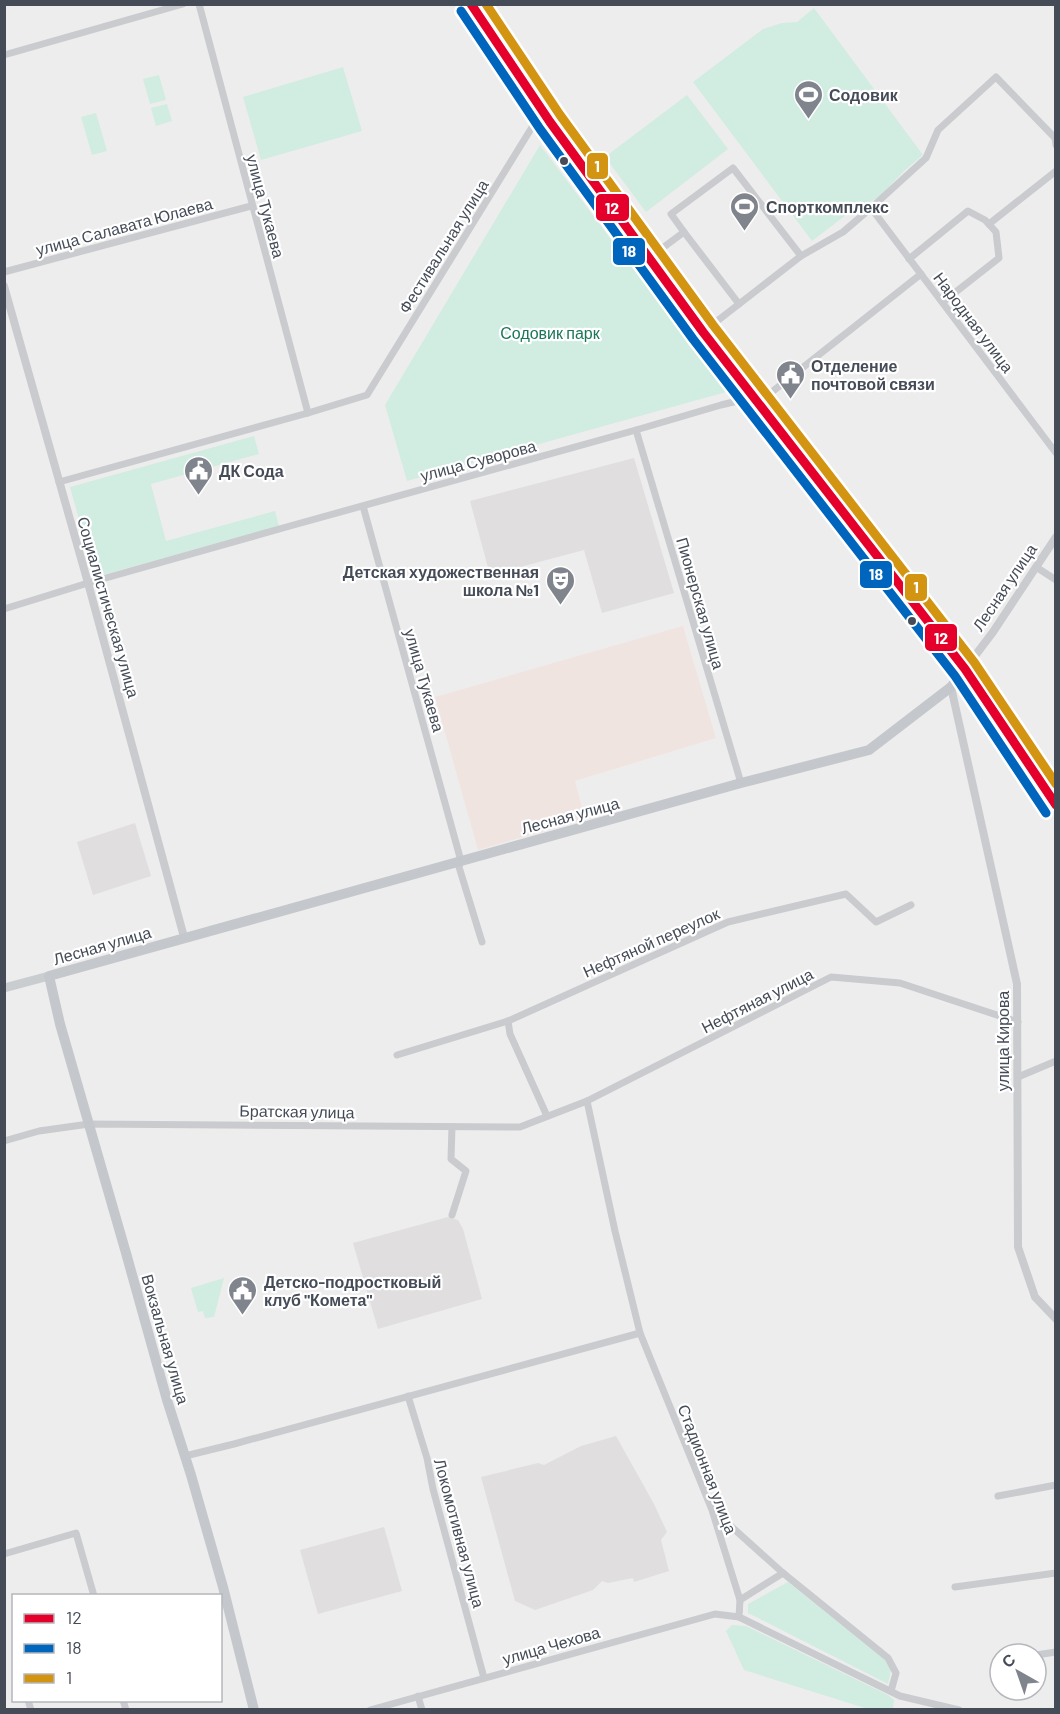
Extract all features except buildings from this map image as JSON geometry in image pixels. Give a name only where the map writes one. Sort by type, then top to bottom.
[{"type":"main road","points":[[471,4],[542,111],[746,394],[758,403],[870,550],[965,669],[1056,806]]},
{"type":"main road","name":"Лесная улица","points":[[4,988],[741,783],[869,750],[951,687],[965,669]]},
{"type":"main road","name":"Вокзальная улица","points":[[49,976],[60,1024],[167,1400],[223,1587],[254,1710]]},
{"type":"street","points":[[4,55],[183,4]]},
{"type":"street","name":"улица Тукаева","points":[[198,4],[308,413]]},
{"type":"street","points":[[703,332],[801,256],[843,232],[871,208],[927,158],[938,130],[996,77],[1055,138],[1056,145]]},
{"type":"street","name":"Фестивальная улица","points":[[308,413],[368,395],[542,111]]},
{"type":"street","points":[[739,304],[671,214],[733,168],[801,256]]},
{"type":"street","points":[[989,224],[1056,171]]},
{"type":"street","name":"улица Салавата Юлаева","points":[[4,273],[251,206]]},
{"type":"street","name":"Народная улица","points":[[871,208],[1056,453]]},
{"type":"street","points":[[909,259],[968,211],[985,219],[996,232],[999,258],[943,302]]},
{"type":"street","points":[[649,258],[684,232]]},
{"type":"street","points":[[758,403],[921,274]]},
{"type":"street","name":"Социалистическая улица","points":[[4,286],[88,583],[184,937]]},
{"type":"street","name":"улица Суворова","points":[[4,609],[88,583],[636,430],[746,394]]},
{"type":"street","points":[[59,482],[308,413]]},
{"type":"street","name":"Пионерская улица","points":[[636,430],[741,783]]},
{"type":"street","name":"улица Тукаева","points":[[363,506],[461,861],[459,867],[482,942]]},
{"type":"street","name":"Лесная улица","points":[[965,669],[993,632],[1056,537]]},
{"type":"street","points":[[1036,567],[1056,580]]},
{"type":"street","name":"улица Кирова","points":[[951,687],[1017,984],[1018,1247],[1035,1297],[1056,1319]]},
{"type":"street","name":"Нефтяной переулок","points":[[397,1055],[508,1021],[728,922],[846,894],[876,922],[911,904]]},
{"type":"street","name":"Нефтяная улица","points":[[587,1101],[831,977],[900,983],[1018,1022]]},
{"type":"street","points":[[508,1021],[510,1034],[547,1116]]},
{"type":"street","points":[[1018,1077],[1056,1061]]},
{"type":"street","name":"Братская улица","points":[[4,1141],[39,1131],[89,1124],[520,1127],[587,1101]]},
{"type":"street","name":"Стадионная улица","points":[[587,1101],[640,1333],[712,1510],[740,1600],[739,1617]]},
{"type":"street","points":[[452,1127],[451,1159],[466,1171],[452,1215]]},
{"type":"street","points":[[185,1456],[640,1333]]},
{"type":"street","name":"Локомотивная улица","points":[[408,1396],[427,1458],[433,1489],[484,1678]]},
{"type":"street","points":[[999,1496],[1056,1485]]},
{"type":"street","points":[[712,1510],[783,1573],[888,1658],[896,1673],[891,1691]]},
{"type":"street","points":[[4,1554],[76,1533],[93,1594]]},
{"type":"street","points":[[740,1600],[783,1573]]},
{"type":"street","points":[[955,1587],[1056,1573]]},
{"type":"street","name":"улица Чехова","points":[[370,1710],[715,1614],[739,1617]]},
{"type":"street","points":[[739,1617],[900,1696],[959,1710]]},
{"type":"street","points":[[418,1696],[422,1710]]},
{"type":"shaded area","points":[[634,458],[674,593],[602,613],[584,550],[490,575],[470,501]]},
{"type":"shaded area","points":[[683,626],[716,738],[575,781],[585,819],[478,850],[435,697]]},
{"type":"shaded area","points":[[135,823],[151,876],[93,895],[77,842]]},
{"type":"shaded area","points":[[448,1217],[458,1220],[463,1229],[482,1299],[378,1329],[353,1243]]},
{"type":"shaded area","points":[[616,1436],[667,1532],[661,1540],[669,1571],[634,1582],[633,1578],[608,1583],[602,1581],[593,1590],[535,1610],[515,1601],[481,1477],[538,1463],[544,1465],[581,1446]]},
{"type":"shaded area","points":[[384,1527],[402,1591],[318,1614],[300,1550]]},
{"type":"green space","name":"Содовик","points":[[814,8],[923,155],[879,197],[846,215],[812,241],[693,82],[763,29],[782,23],[797,22]]},
{"type":"green space","points":[[343,67],[362,131],[261,160],[243,97]]},
{"type":"green space","points":[[159,75],[166,100],[150,104],[143,79]]},
{"type":"green space","points":[[687,95],[728,149],[646,212],[605,157]]},
{"type":"green space","points":[[167,104],[172,121],[156,126],[151,108]]},
{"type":"green space","points":[[96,113],[107,151],[92,155],[81,117]]},
{"type":"green space","name":"Содовик парк","points":[[540,145],[726,392],[407,481],[385,405]]},
{"type":"green space","points":[[254,436],[259,454],[151,484],[166,541],[275,511],[279,526],[95,577],[70,487]]},
{"type":"green space","points":[[224,1278],[214,1317],[205,1318],[203,1311],[198,1312],[191,1288]]},
{"type":"green space","points":[[788,1582],[885,1660],[891,1670],[888,1684],[748,1613],[748,1604]]},
{"type":"green space","points":[[732,1625],[746,1626],[888,1695],[894,1700],[893,1709],[868,1709],[744,1670],[726,1631]]},
{"type":"transit line","name":"12","points":[[471,4],[550,122],[703,332],[965,669],[1056,805]]},
{"type":"transit line","name":"1","points":[[486,4],[560,115],[713,325],[974,662],[1056,784]]},
{"type":"transit line","name":"18","points":[[461,11],[540,129],[693,339],[955,676],[1046,813]]},
{"type":"place","name":"Содовик","points":[[808,120]]},
{"type":"place","name":"Спорткомплекс","points":[[745,232]]},
{"type":"place","name":"Отделение почтовой связи","points":[[790,400]]},
{"type":"place","name":"ДК Сода","points":[[198,496]]},
{"type":"place","name":"Детская художественная школа №1","points":[[560,606]]},
{"type":"place","name":"Детско-подростковый клуб \"Комета\"","points":[[243,1316]]}]
